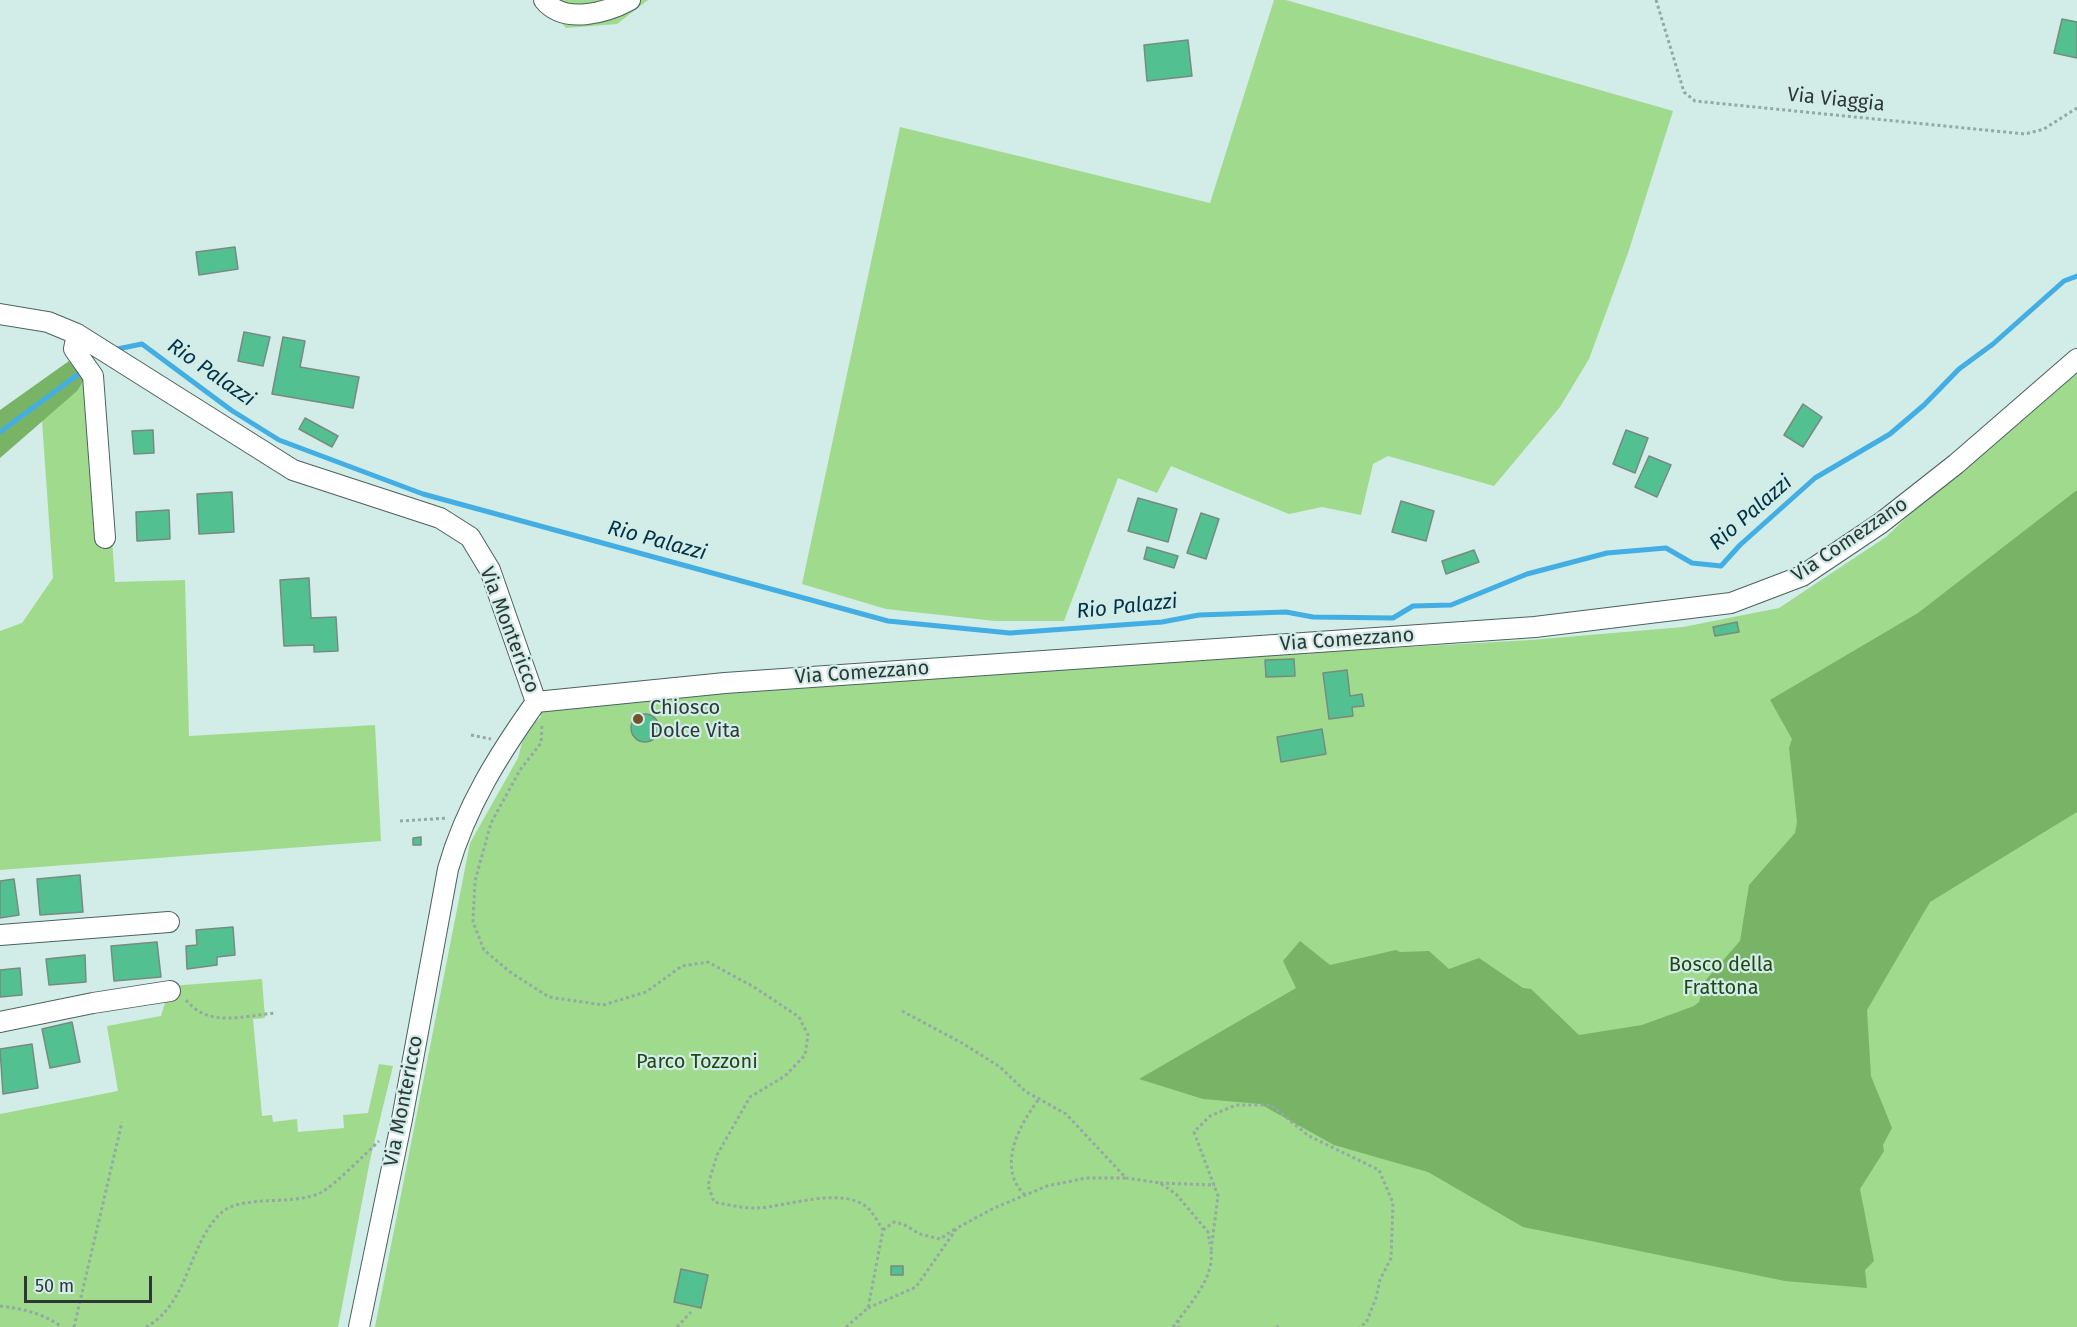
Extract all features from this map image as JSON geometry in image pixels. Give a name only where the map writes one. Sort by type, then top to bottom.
[{"type":"street","points":[[544,0],[570,14],[609,11],[630,0]]},
{"type":"street","name":"Via Montericco","points":[[0,314],[48,322],[77,334],[294,470],[440,518],[470,537],[490,570],[537,711],[506,744],[479,790],[454,847],[359,1327]]},
{"type":"street","points":[[77,334],[74,350],[93,375],[105,538]]},
{"type":"street","name":"Via Comezzano","points":[[537,711],[725,683],[1535,627],[1731,603],[1802,576],[1881,523],[1956,465],[2077,359]]},
{"type":"street","points":[[0,935],[169,922]]},
{"type":"street","points":[[0,1022],[93,1003],[170,991]]},
{"type":"path","name":"Via Viaggia","points":[[1656,0],[1684,92],[1695,101],[2025,134],[2044,129],[2077,108]]},
{"type":"path","points":[[537,711],[542,725],[541,743],[520,770],[491,823],[475,881],[474,922],[484,950],[510,972],[549,997],[603,1005],[646,992],[682,966],[708,962],[754,987],[800,1017],[808,1035],[805,1055],[785,1076],[750,1097],[717,1155],[708,1185],[714,1202],[734,1207],[758,1208],[820,1198],[852,1199],[870,1210],[883,1230]]},
{"type":"path","points":[[471,735],[495,740]]},
{"type":"path","points":[[400,821],[450,818],[447,829]]},
{"type":"path","points":[[170,991],[183,988],[185,998],[195,1011],[210,1018],[275,1013]]},
{"type":"path","points":[[902,1011],[962,1043],[1000,1067],[1025,1091],[1066,1114],[1126,1178]]},
{"type":"path","points":[[1026,1195],[1017,1187],[1012,1178],[1012,1158],[1018,1129],[1039,1099]]},
{"type":"path","points":[[1211,1250],[1218,1196],[1194,1132],[1210,1116],[1236,1106],[1270,1105],[1309,1136],[1378,1170],[1393,1203],[1391,1258],[1380,1280],[1366,1323],[1359,1327]]},
{"type":"path","points":[[74,1327],[122,1122]]},
{"type":"path","points":[[146,1327],[155,1322],[169,1306],[185,1279],[209,1228],[222,1212],[236,1205],[320,1193],[384,1137]]},
{"type":"path","points":[[868,1308],[883,1230],[894,1222],[903,1224],[920,1234],[940,1239],[994,1208],[1047,1186],[1086,1178],[1126,1178],[1160,1183],[1215,1185]]},
{"type":"path","points":[[1160,1183],[1176,1194],[1208,1233],[1213,1263],[1197,1293],[1173,1327]]},
{"type":"path","points":[[846,1327],[868,1308],[916,1287],[957,1228]]},
{"type":"path","points":[[0,1306],[48,1316],[62,1327]]},
{"type":"path","points":[[677,1327],[691,1312]]},
{"type":"path","points":[[1178,1320],[1179,1327]]},
{"type":"green space","points":[[541,0],[648,0],[617,24],[566,28]]},
{"type":"green space","points":[[1274,0],[1286,0],[1673,111],[1628,253],[1589,359],[1560,407],[1494,486],[1388,456],[1373,464],[1361,515],[1322,507],[1289,514],[1171,466],[1157,493],[1118,478],[1064,621],[995,621],[886,609],[802,584],[900,127],[1210,203]]},
{"type":"green space","name":"Bosco della Frattona","points":[[2077,355],[2077,1327],[375,1327],[470,843],[518,758],[525,731],[541,717],[539,705],[1088,660],[1337,651],[1531,640],[1683,627],[1779,608],[1886,537]]},
{"type":"green space","points":[[69,361],[84,380],[77,391],[0,458],[0,410]]},
{"type":"green space","points":[[100,369],[115,582],[185,580],[189,736],[375,725],[381,841],[0,870],[0,631],[22,623],[53,578],[42,421]]},
{"type":"green space","points":[[2077,490],[2077,812],[1930,902],[1867,1010],[1871,1076],[1892,1128],[1883,1145],[1884,1151],[1860,1189],[1874,1261],[1865,1270],[1867,1288],[1785,1281],[1523,1227],[1428,1172],[1334,1145],[1260,1104],[1203,1099],[1139,1079],[1296,988],[1283,961],[1300,941],[1330,965],[1396,950],[1400,952],[1429,951],[1449,969],[1479,958],[1523,988],[1531,989],[1579,1035],[1642,1025],[1694,1006],[1699,1002],[1704,982],[1740,941],[1749,885],[1795,833],[1797,822],[1789,748],[1792,739],[1770,700],[1918,613]]},
{"type":"green space","points":[[262,979],[265,1018],[253,1019],[262,1116],[272,1115],[273,1122],[297,1119],[298,1132],[344,1128],[343,1115],[368,1113],[379,1064],[393,1066],[370,1160],[338,1327],[0,1327],[0,1114],[118,1091],[107,1026],[161,1016],[170,986]]},
{"type":"building","points":[[2062,19],[2077,22],[2077,58],[2054,53]]},
{"type":"building","points":[[1188,40],[1192,76],[1147,81],[1144,45]]},
{"type":"building","points":[[235,247],[238,269],[199,275],[196,252]]},
{"type":"building","points":[[244,332],[270,337],[263,366],[238,361]]},
{"type":"building","points":[[283,337],[305,341],[300,367],[359,377],[353,408],[272,394]]},
{"type":"building","points":[[1803,404],[1822,417],[1803,447],[1784,435]]},
{"type":"building","points":[[305,418],[338,436],[332,447],[299,429]]},
{"type":"building","points":[[153,430],[154,453],[134,454],[132,431]]},
{"type":"building","points":[[1626,430],[1648,438],[1635,473],[1613,464]]},
{"type":"building","points":[[1649,456],[1671,465],[1657,497],[1635,487]]},
{"type":"building","points":[[232,492],[234,532],[199,534],[197,494]]},
{"type":"building","points":[[1138,498],[1177,509],[1168,542],[1128,531]]},
{"type":"building","points":[[1401,501],[1434,511],[1426,541],[1392,532]]},
{"type":"building","points":[[169,510],[170,539],[137,541],[136,512]]},
{"type":"building","points":[[1201,513],[1219,519],[1206,559],[1187,553]]},
{"type":"building","points":[[1147,547],[1178,556],[1174,568],[1144,559]]},
{"type":"building","points":[[1474,550],[1479,562],[1446,574],[1442,561]]},
{"type":"building","points":[[309,578],[311,618],[336,617],[338,651],[314,652],[314,645],[284,646],[280,580]]},
{"type":"building","points":[[1737,622],[1739,632],[1715,636],[1713,627]]},
{"type":"building","points":[[1294,659],[1295,676],[1266,677],[1265,660]]},
{"type":"building","points":[[1347,670],[1350,696],[1362,694],[1364,706],[1352,707],[1353,716],[1329,719],[1323,673]]},
{"type":"building","points":[[645,714],[655,718],[659,728],[655,738],[645,742],[635,738],[631,728],[635,718]]},
{"type":"building","points":[[1322,729],[1326,754],[1281,762],[1277,737]]},
{"type":"building","points":[[421,837],[421,845],[413,845],[413,838]]},
{"type":"building","points":[[80,875],[83,912],[40,915],[37,879]]},
{"type":"building","points":[[14,879],[19,915],[0,918],[0,881]]},
{"type":"building","points":[[233,927],[235,955],[217,957],[217,965],[187,969],[186,946],[197,945],[196,930]]},
{"type":"building","points":[[157,942],[161,977],[114,981],[111,946]]},
{"type":"building","points":[[85,955],[86,982],[49,985],[46,959]]},
{"type":"building","points":[[20,968],[22,995],[0,997],[0,970]]},
{"type":"building","points":[[72,1022],[80,1062],[50,1068],[42,1029]]},
{"type":"building","points":[[32,1044],[38,1088],[3,1094],[0,1049]]},
{"type":"building","points":[[891,1266],[903,1266],[903,1275],[891,1275]]},
{"type":"building","points":[[681,1269],[708,1275],[701,1308],[674,1302]]},
{"type":"waterway","name":"Rio Palazzi","points":[[117,349],[142,344],[231,410],[279,440],[423,494],[888,621],[1010,633],[1162,622],[1199,615],[1286,612],[1313,617],[1393,618],[1413,606],[1451,605],[1527,574],[1607,553],[1666,548],[1692,563],[1721,566],[1740,545],[1815,478],[1890,434],[1924,405],[1959,369],[1993,344],[2064,281],[2077,276]]},
{"type":"waterway","name":"Rio Palazzi","points":[[0,432],[80,373]]},
{"type":"place","name":"Chiosco Dolce Vita","points":[[638,719]]},
{"type":"park label","name":"Parco Tozzoni","points":[[697,1062]]}]
